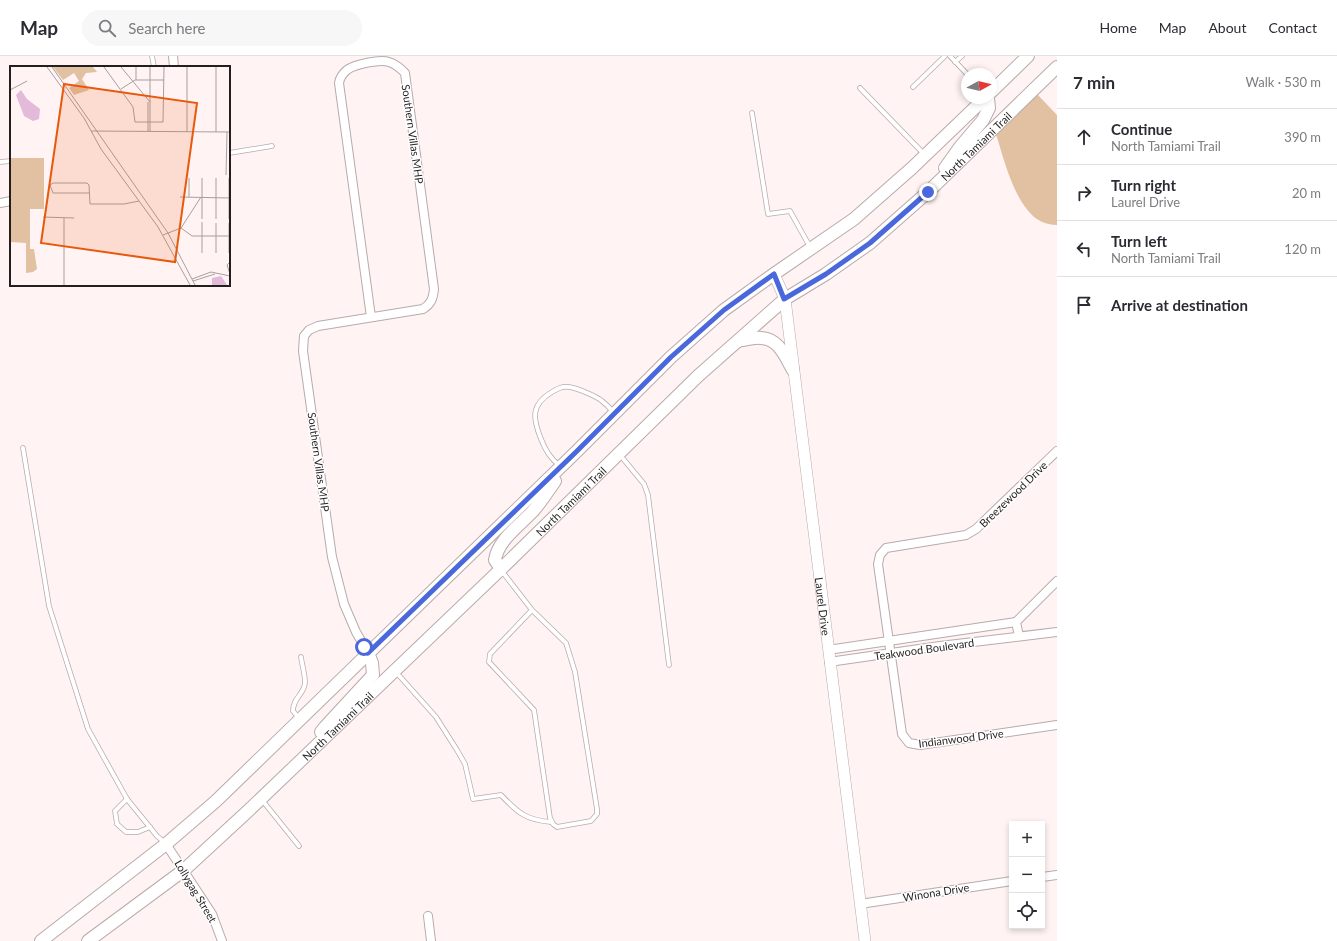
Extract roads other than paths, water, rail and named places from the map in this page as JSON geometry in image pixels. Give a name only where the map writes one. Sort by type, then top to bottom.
[{"type":"main road","points":[[997,86],[1028,56]]},
{"type":"main road","name":"North Tamiami Trail","points":[[88,941],[184,870],[501,570],[698,376],[784,299],[826,274],[870,243],[928,192],[1057,66]]},
{"type":"main road","points":[[41,941],[166,844],[216,801],[368,653],[562,468],[576,452],[677,352],[724,310],[854,219],[980,104]]},
{"type":"main road","points":[[928,192],[960,147],[983,120],[989,108],[988,104]]},
{"type":"main road","points":[[737,342],[760,337],[773,340],[780,347],[793,370]]},
{"type":"main road","points":[[501,570],[495,560],[504,541],[534,510],[562,468]]},
{"type":"main road","points":[[312,749],[325,727],[372,675],[372,663],[368,653]]},
{"type":"street","points":[[173,56],[174,66]]},
{"type":"street","name":"Southern Villas MHP","points":[[368,653],[356,632],[344,604],[332,557],[303,351],[304,336],[309,330],[318,326],[423,310],[429,305],[433,298],[434,289],[405,73],[397,65],[388,62],[374,61],[348,69],[340,76],[339,83],[371,317]]},
{"type":"street","points":[[0,203],[10,201]]},
{"type":"street","name":"Laurel Drive","points":[[774,274],[784,299],[865,941]]},
{"type":"street","name":"Breezewood Drive","points":[[891,653],[878,564],[880,555],[886,548],[966,535],[976,530],[1057,451]]},
{"type":"street","points":[[1019,636],[1016,622],[1057,581]]},
{"type":"street","name":"Teakwood Boulevard","points":[[828,650],[1016,622]]},
{"type":"street","name":"Teakwood Boulevard","points":[[829,662],[1057,632]]},
{"type":"street","name":"Indianwood Drive","points":[[891,653],[902,734],[908,743],[920,745],[1057,725]]},
{"type":"street","name":"Lollygag Street","points":[[166,844],[212,914],[222,941]]},
{"type":"street","points":[[1045,877],[1057,875]]},
{"type":"street","name":"Winona Drive","points":[[860,904],[1009,881]]},
{"type":"street","points":[[428,916],[431,941]]},
{"type":"lane","points":[[152,56],[154,66]]},
{"type":"lane","points":[[913,87],[945,56]]},
{"type":"lane","points":[[950,56],[961,68]]},
{"type":"lane","points":[[955,62],[962,56]]},
{"type":"lane","points":[[860,88],[925,155]]},
{"type":"lane","points":[[752,112],[768,214],[790,211],[811,249]]},
{"type":"lane","points":[[230,153],[272,146]]},
{"type":"lane","points":[[0,162],[10,161]]},
{"type":"lane","points":[[562,468],[552,459],[546,450],[538,433],[534,418],[538,404],[545,396],[562,387],[569,387],[602,400],[615,413]]},
{"type":"lane","points":[[23,448],[49,606],[88,728],[127,799],[166,844]]},
{"type":"lane","points":[[620,454],[644,484],[648,495],[669,665]]},
{"type":"lane","points":[[501,570],[532,610],[566,643],[575,672],[597,814],[591,821],[557,828],[551,822],[547,804],[534,710],[492,666],[488,658],[490,654],[532,610]]},
{"type":"lane","points":[[301,657],[305,683],[302,691],[294,700],[293,711],[301,719]]},
{"type":"lane","points":[[395,671],[436,717],[457,750],[465,764],[473,799],[501,795],[517,811],[538,821],[551,822]]},
{"type":"lane","points":[[261,798],[299,846]]},
{"type":"lane","points":[[127,799],[115,811],[117,824],[126,832],[138,832],[150,827]]}]
